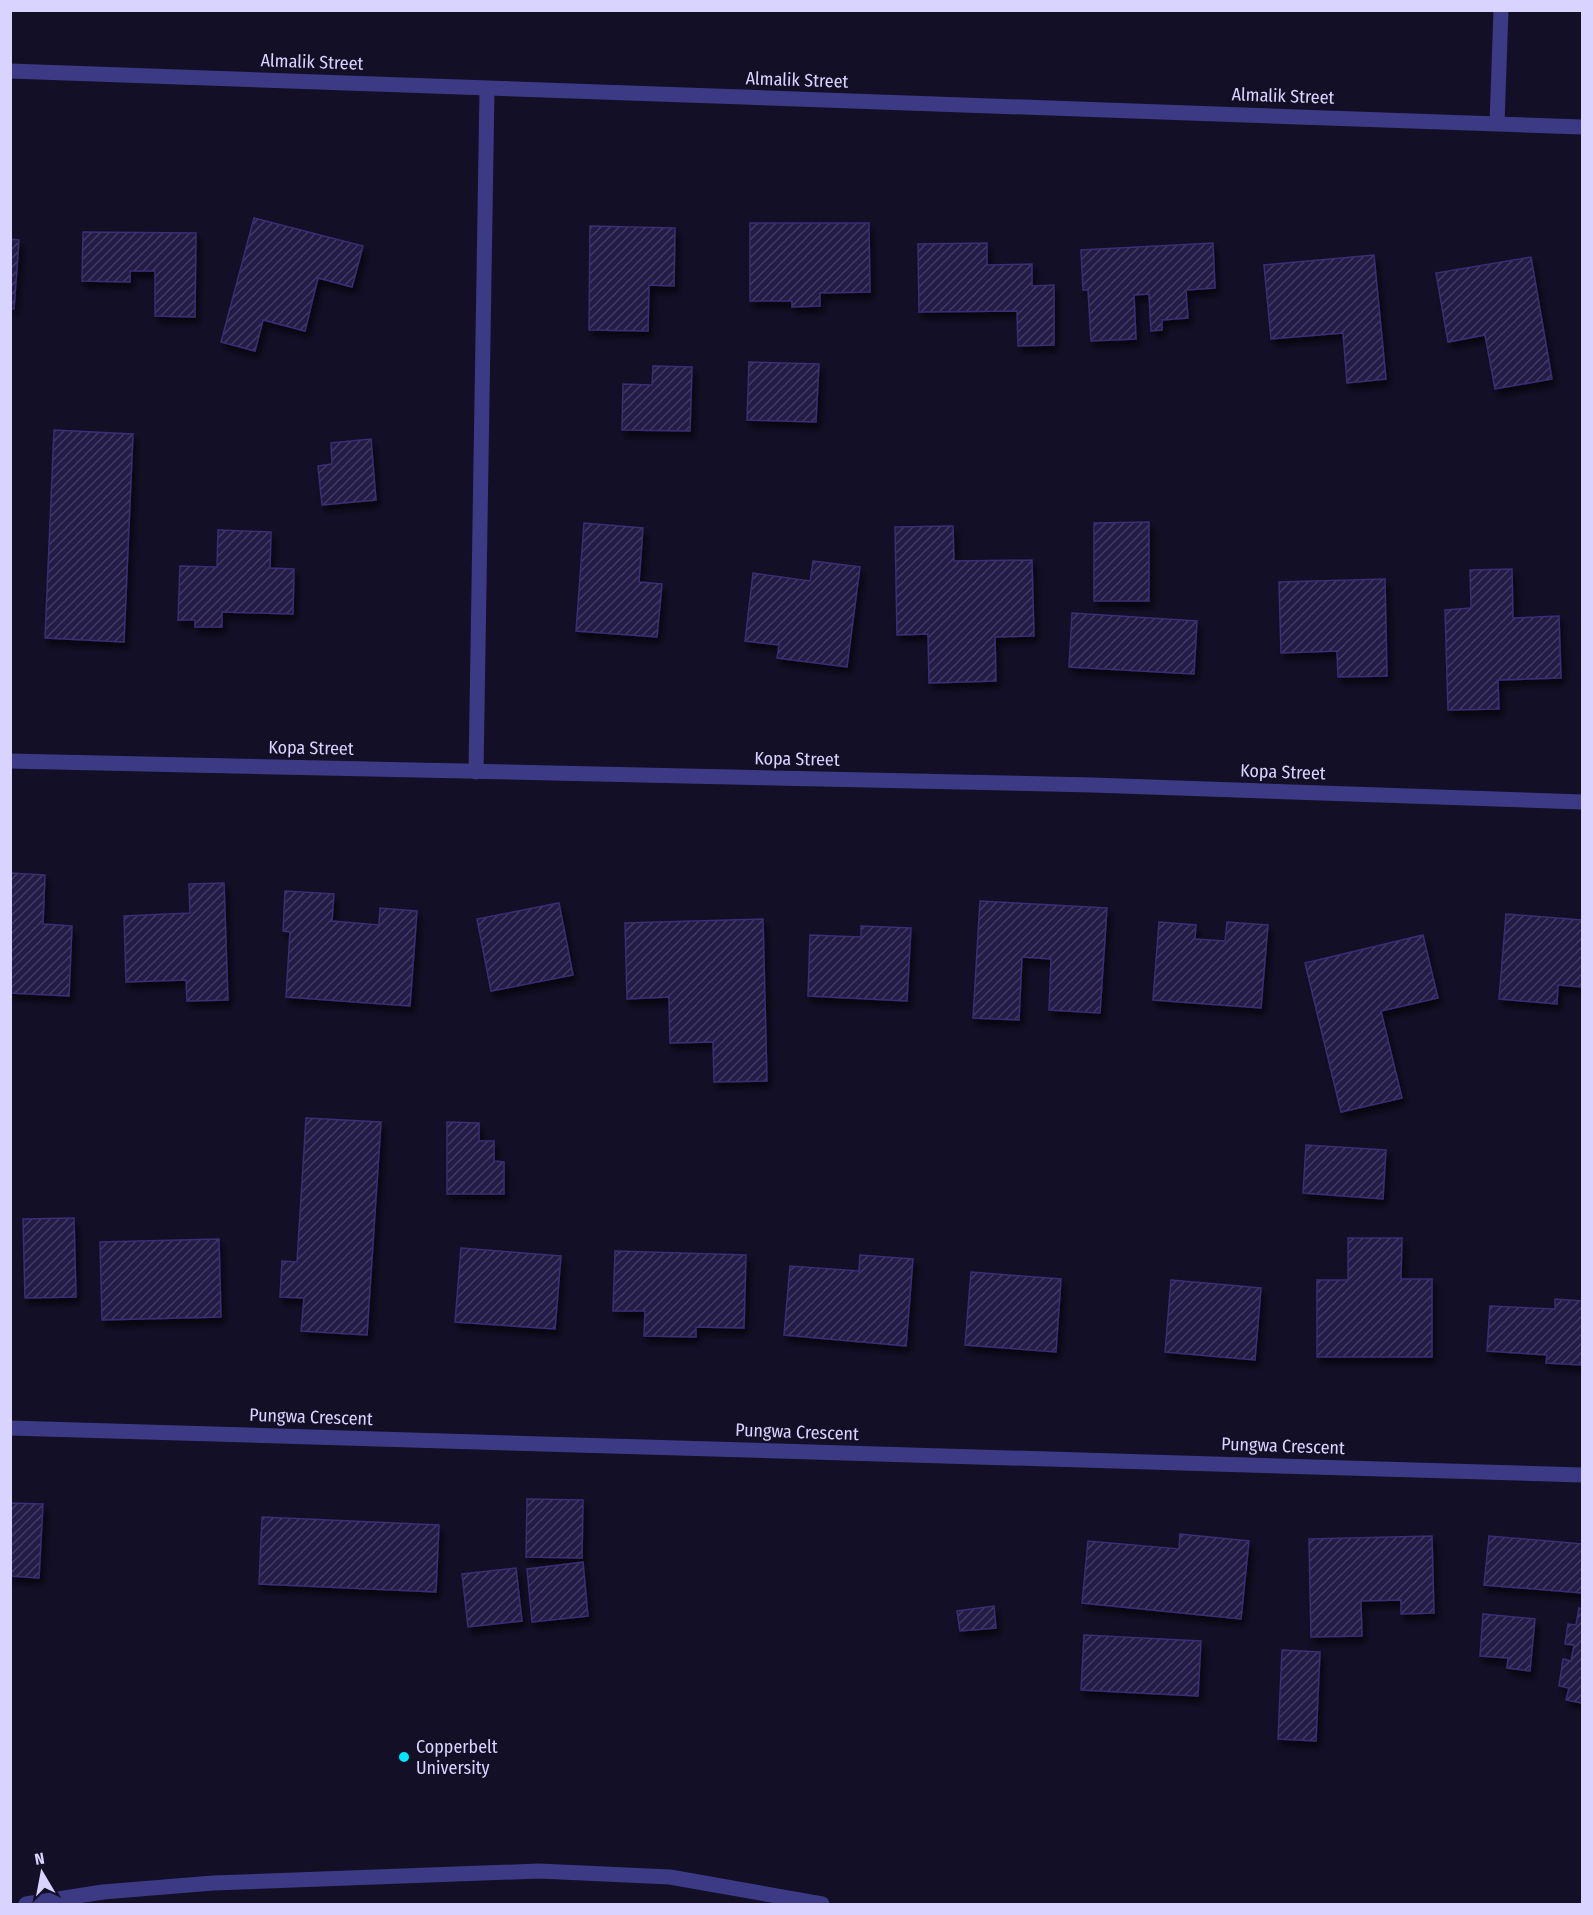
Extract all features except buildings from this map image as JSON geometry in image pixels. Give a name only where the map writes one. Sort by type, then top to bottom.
[{"type":"street","points":[[1497,123],[1501,10]]},
{"type":"street","name":"Almalik Street","points":[[10,70],[1582,127]]},
{"type":"street","points":[[476,772],[487,89]]},
{"type":"street","name":"Kopa Street","points":[[10,761],[1092,785],[1582,802]]},
{"type":"street","name":"Pungwa Crescent","points":[[10,1428],[1582,1475]]},
{"type":"street","points":[[26,1905],[103,1892],[213,1884],[539,1871],[670,1877],[822,1905]]},
{"type":"place","name":"Copperbelt University","points":[[404,1757]]}]
